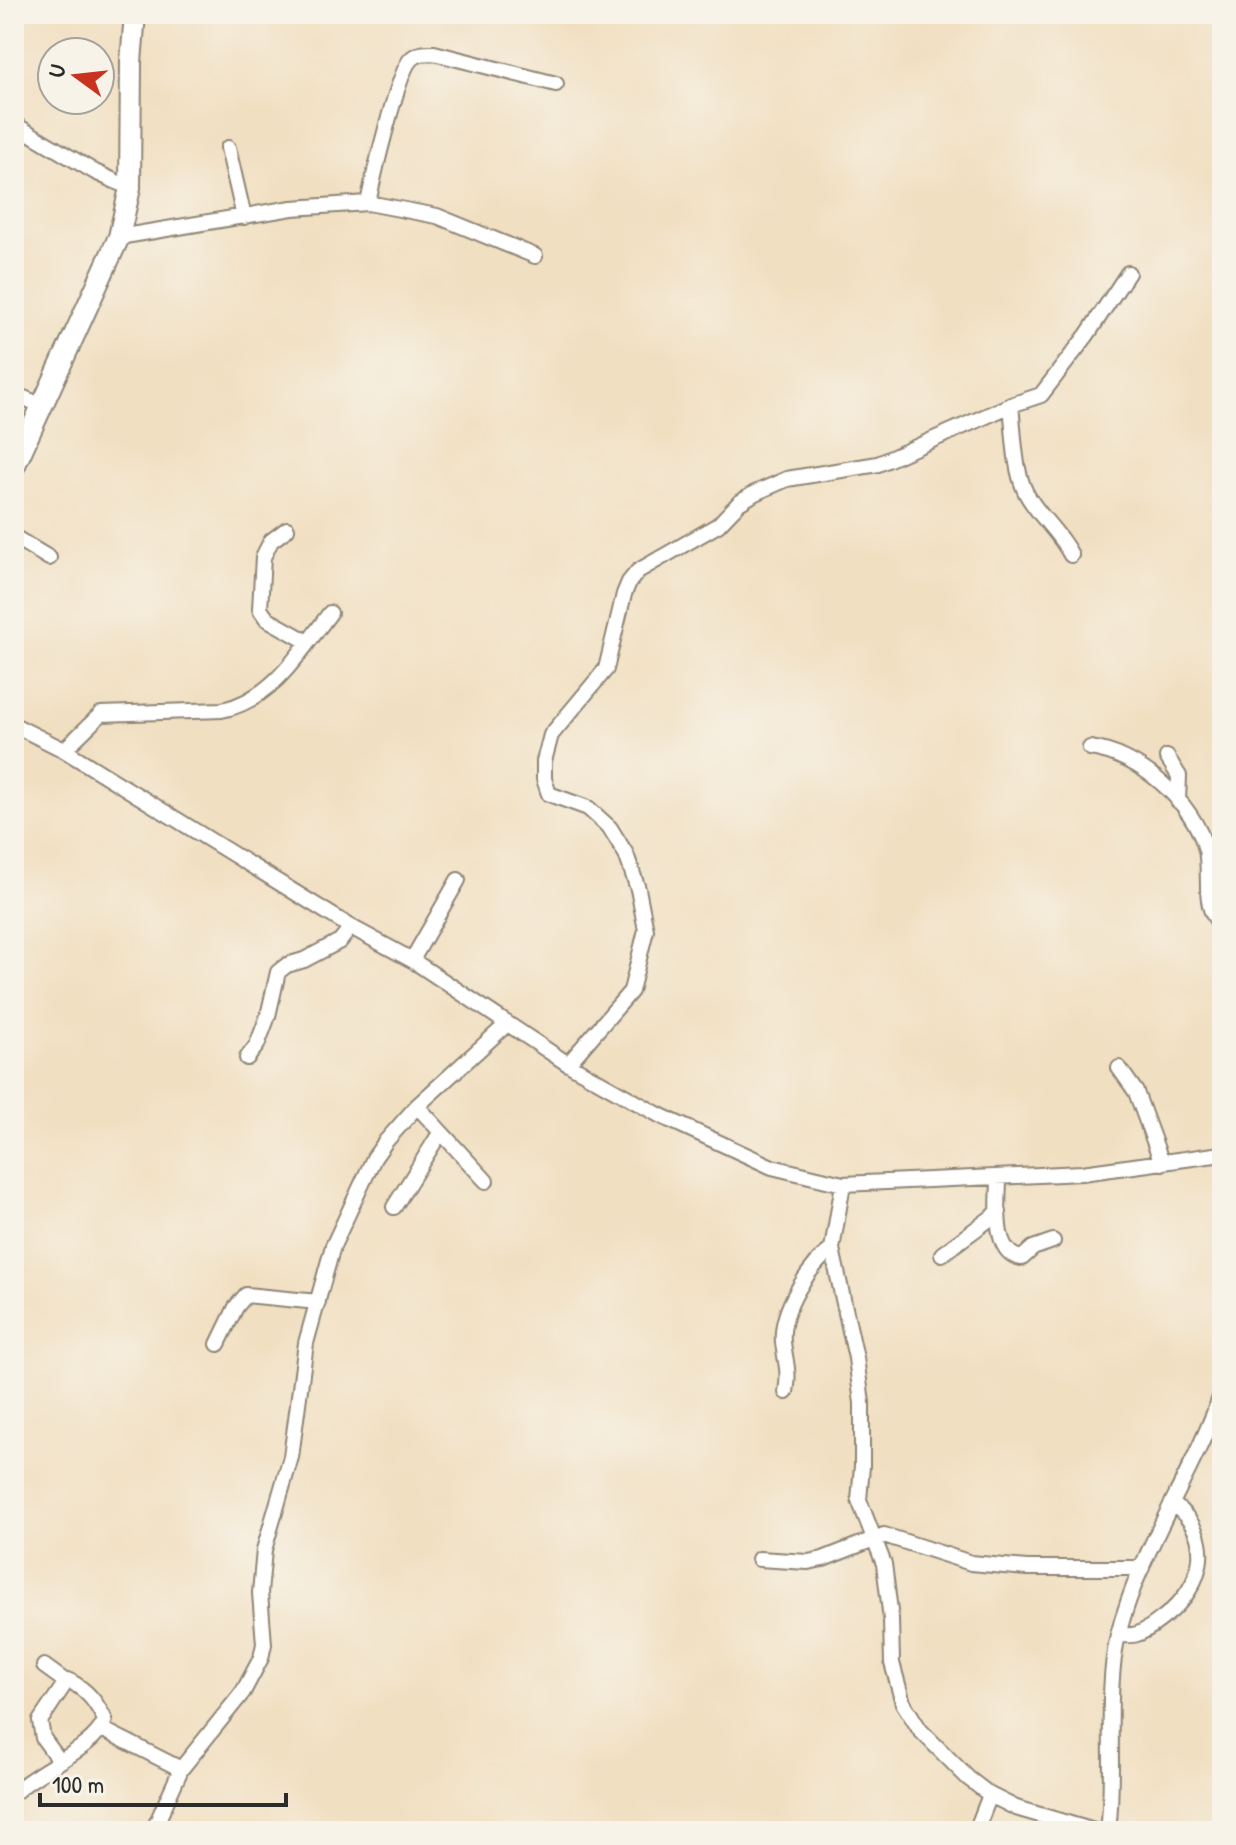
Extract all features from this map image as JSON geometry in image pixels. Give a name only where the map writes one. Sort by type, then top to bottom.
[{"type":"street","points":[[14,467],[119,237],[130,188],[131,62],[135,14]]},
{"type":"street","points":[[368,203],[394,101],[404,68],[411,58],[420,53],[434,53],[556,84]]},
{"type":"street","points":[[14,124],[95,172],[130,188]]},
{"type":"street","points":[[228,148],[244,217]]},
{"type":"street","points":[[119,237],[307,206],[368,203],[437,216],[535,256]]},
{"type":"street","points":[[568,1064],[631,991],[646,930],[638,889],[626,854],[610,828],[588,808],[549,794],[544,779],[544,761],[551,735],[606,669],[629,582],[654,560],[718,525],[739,503],[755,493],[787,479],[878,464],[1011,405],[1033,400],[1048,388],[1128,273]]},
{"type":"street","points":[[14,394],[41,405]]},
{"type":"street","points":[[1011,405],[1014,440],[1026,493],[1055,528],[1071,555]]},
{"type":"street","points":[[287,529],[271,541],[263,557],[260,609],[267,619],[308,642]]},
{"type":"street","points":[[14,537],[49,558]]},
{"type":"street","points":[[64,750],[101,714],[241,707],[284,672],[330,613]]},
{"type":"street","points":[[14,725],[64,750],[351,927],[412,960],[568,1064],[659,1115],[772,1167],[843,1184],[1082,1173],[1222,1154]]},
{"type":"street","points":[[1090,748],[1131,762],[1178,801],[1201,833],[1212,911],[1222,928]]},
{"type":"street","points":[[1167,757],[1179,776],[1178,801]]},
{"type":"street","points":[[412,960],[458,880]]},
{"type":"street","points":[[247,1058],[257,1045],[268,1016],[278,972],[340,941],[351,927]]},
{"type":"street","points":[[153,1831],[181,1769],[243,1692],[261,1658],[264,1644],[260,1593],[264,1550],[291,1457],[306,1343],[333,1246],[374,1158],[417,1106],[507,1024]]},
{"type":"street","points":[[1119,1068],[1136,1092],[1162,1163]]},
{"type":"street","points":[[417,1106],[486,1181]]},
{"type":"street","points":[[394,1207],[440,1133]]},
{"type":"street","points":[[999,1179],[1003,1243],[1010,1253],[1022,1258],[1033,1248],[1053,1241]]},
{"type":"street","points":[[843,1184],[832,1249],[856,1358],[862,1430],[859,1500],[886,1573],[892,1663],[908,1715],[944,1756],[990,1795],[1070,1828],[1094,1831]]},
{"type":"street","points":[[942,1254],[999,1212]]},
{"type":"street","points":[[786,1392],[789,1376],[783,1332],[786,1314],[791,1301],[821,1257],[832,1249]]},
{"type":"street","points":[[218,1344],[236,1307],[246,1295],[318,1302]]},
{"type":"street","points":[[1108,1831],[1113,1775],[1112,1683],[1118,1635],[1142,1568],[1210,1426],[1222,1392]]},
{"type":"street","points":[[1118,1635],[1140,1633],[1159,1621],[1181,1603],[1199,1573],[1196,1538],[1183,1512],[1173,1504]]},
{"type":"street","points":[[759,1559],[808,1562],[889,1535],[960,1560],[1001,1567],[1142,1568]]},
{"type":"street","points":[[14,1793],[95,1738],[105,1720],[95,1701],[83,1688],[66,1682],[44,1666]]},
{"type":"street","points":[[59,1760],[43,1738],[40,1721],[66,1682]]},
{"type":"street","points":[[102,1729],[181,1769]]},
{"type":"street","points":[[976,1831],[990,1795]]}]
